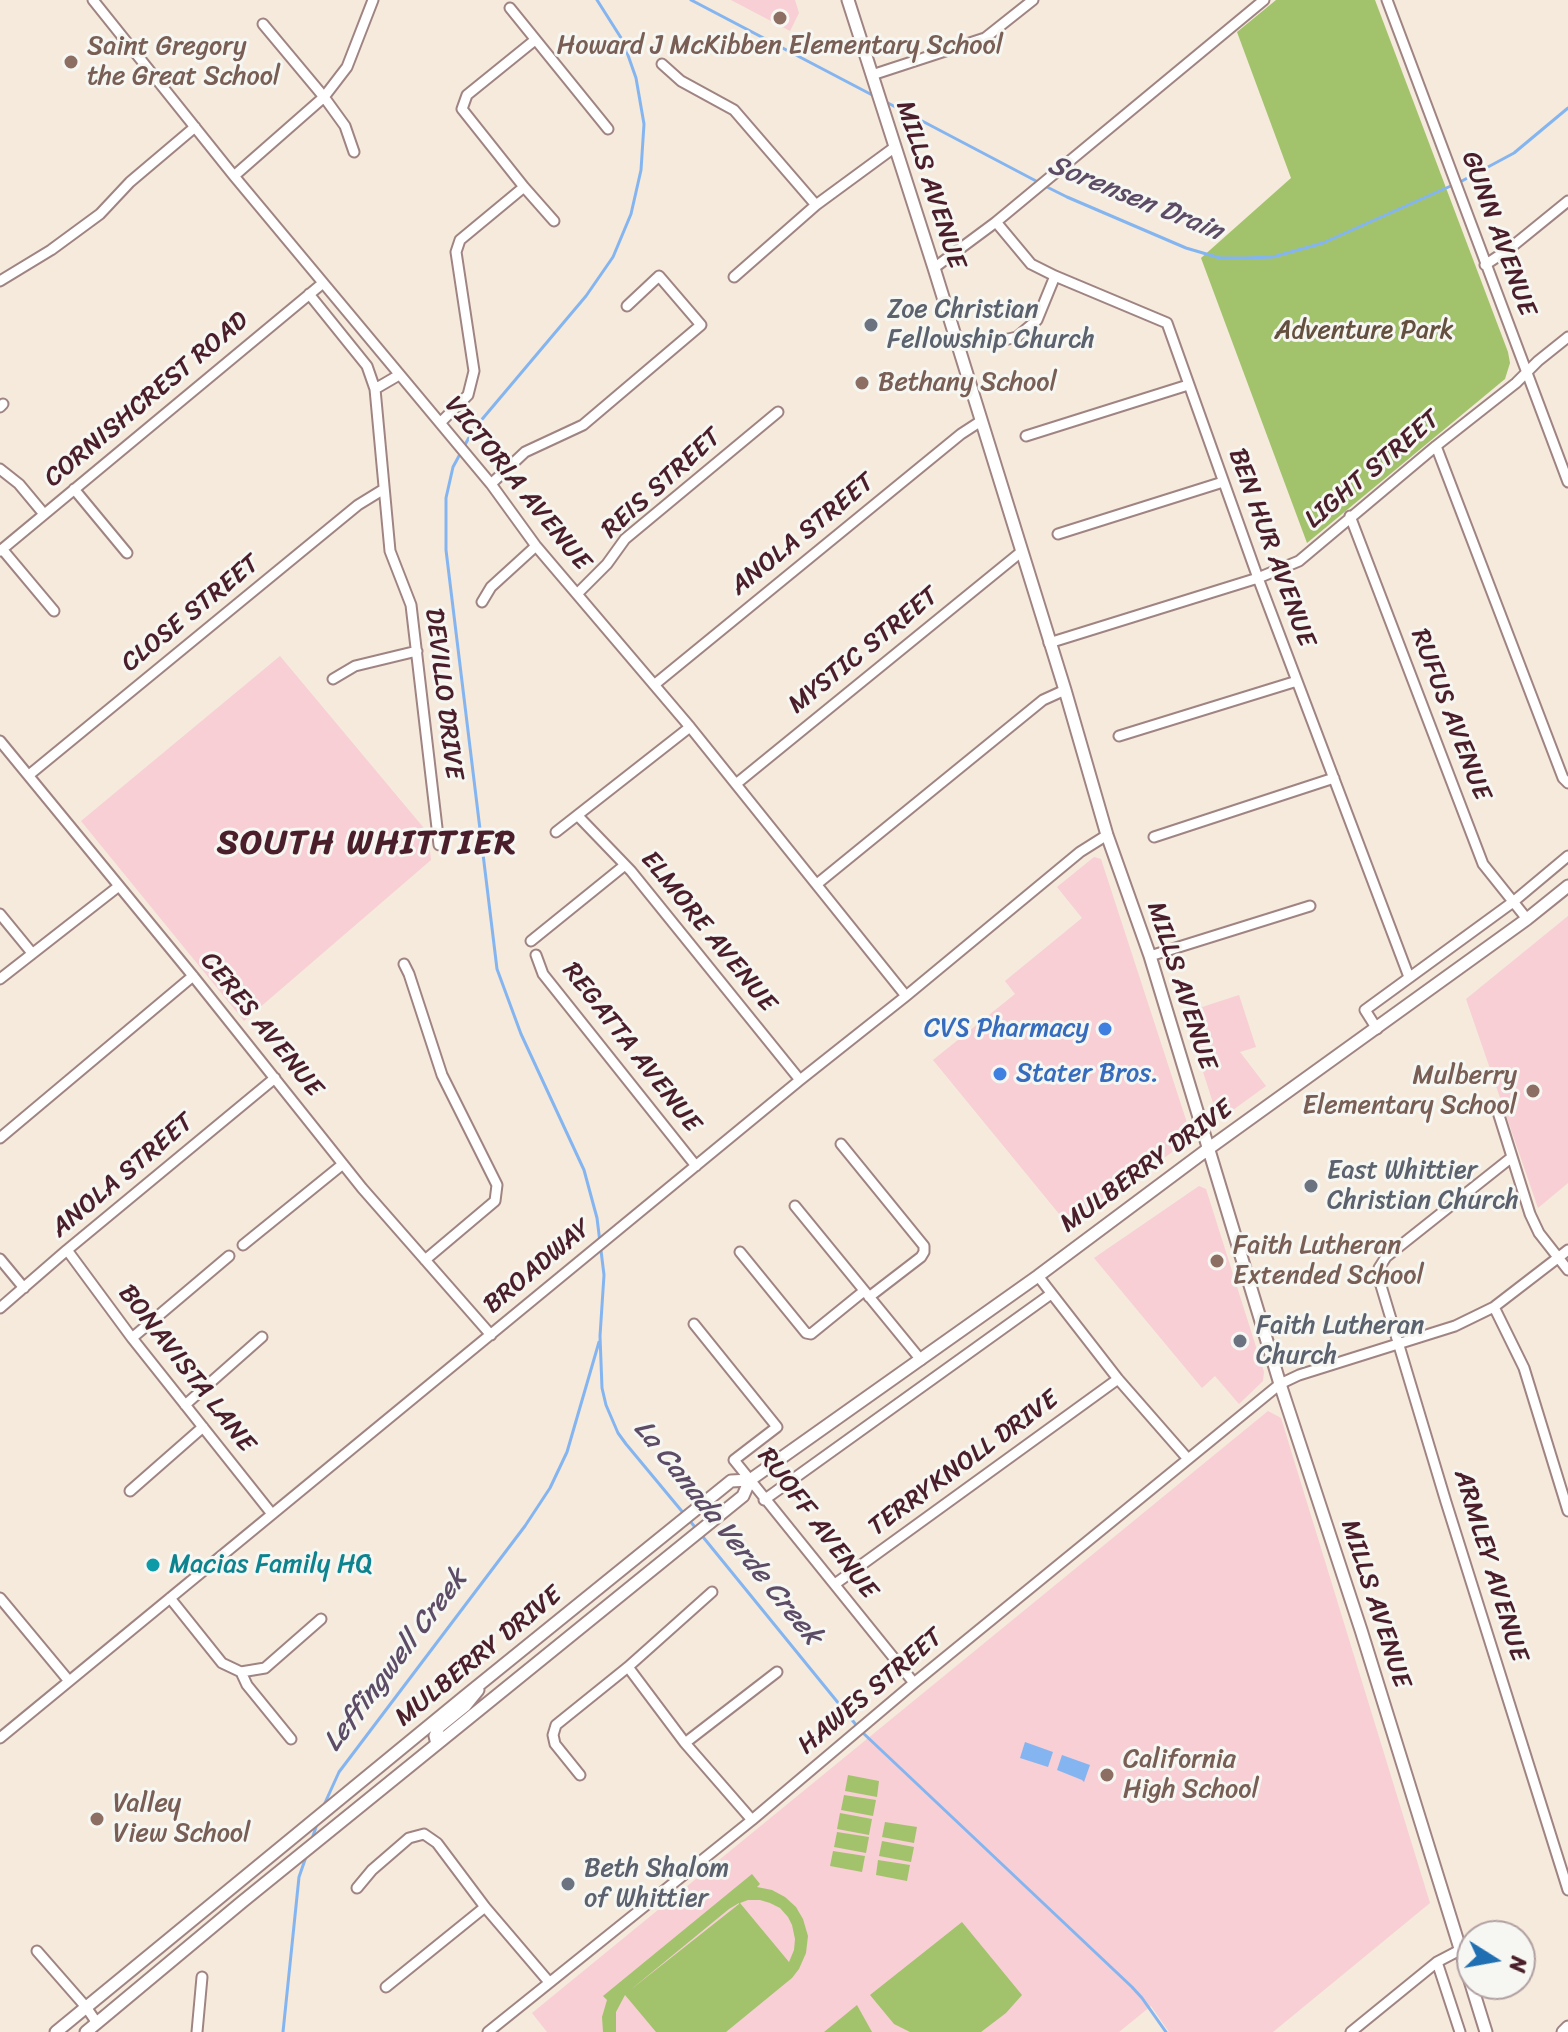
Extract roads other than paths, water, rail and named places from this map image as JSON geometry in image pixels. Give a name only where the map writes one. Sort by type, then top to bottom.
[{"type":"main road","name":"MILLS AVENUE","points":[[848,0],[1065,690],[1107,835],[1150,956],[1280,1384],[1361,1630],[1456,1937]]},
{"type":"main road","name":"MULBERRY DRIVE","points":[[86,2032],[743,1496],[750,1480],[1038,1276],[1568,886]]},
{"type":"main road","name":"MULBERRY DRIVE","points":[[56,2032],[731,1481],[750,1480]]},
{"type":"main road","points":[[437,1744],[435,1736],[439,1727],[472,1699],[485,1680]]},
{"type":"main road","name":"MILLS AVENUE","points":[[1476,2000],[1486,2032]]},
{"type":"main road","points":[[1563,2032],[1568,2027]]},
{"type":"street","name":"VICTORIA AVENUE","points":[[93,0],[234,176],[491,484],[536,546],[690,727],[906,996]]},
{"type":"street","points":[[234,176],[324,97],[347,67],[373,0]]},
{"type":"street","points":[[872,78],[985,38],[1033,0]]},
{"type":"street","points":[[934,268],[996,222],[1264,0]]},
{"type":"street","name":"GUNN AVENUE","points":[[1387,0],[1568,482]]},
{"type":"street","points":[[510,8],[608,129]]},
{"type":"street","points":[[263,24],[345,126],[354,152]]},
{"type":"street","points":[[535,40],[467,95],[462,109],[554,221]]},
{"type":"street","points":[[662,64],[681,81],[734,110],[816,205]]},
{"type":"street","points":[[0,281],[51,250],[100,214],[130,182],[195,127]]},
{"type":"street","points":[[734,277],[816,205],[895,147]]},
{"type":"street","points":[[440,423],[468,395],[474,371],[456,252],[460,240],[524,187]]},
{"type":"street","points":[[1485,265],[1568,201]]},
{"type":"street","name":"BEN HUR AVENUE","points":[[996,222],[1031,264],[1167,323],[1258,578],[1409,977]]},
{"type":"street","points":[[491,484],[525,452],[583,425],[701,325],[659,276],[627,306]]},
{"type":"street","points":[[995,342],[1017,337],[1037,320],[1055,276]]},
{"type":"street","name":"CORNISHCREST ROAD","points":[[1,550],[323,283]]},
{"type":"street","points":[[309,294],[367,366],[375,389],[399,375]]},
{"type":"street","name":"LIGHT STREET","points":[[1049,643],[1258,578],[1299,561],[1568,337]]},
{"type":"street","points":[[1026,436],[1188,385]]},
{"type":"street","name":"DEVILLO DRIVE","points":[[375,389],[390,551],[411,605],[439,845]]},
{"type":"street","name":"REIS STREET","points":[[578,593],[607,564],[625,539],[778,412]]},
{"type":"street","name":"ANOLA STREET","points":[[654,685],[961,434],[981,421]]},
{"type":"street","points":[[1436,446],[1563,778],[1568,783]]},
{"type":"street","points":[[0,469],[19,484],[44,514]]},
{"type":"street","points":[[1058,534],[1223,482]]},
{"type":"street","points":[[74,489],[127,553]]},
{"type":"street","name":"CLOSE STREET","points":[[29,775],[358,505],[384,489]]},
{"type":"street","name":"RUFUS AVENUE","points":[[1350,516],[1483,864],[1527,919]]},
{"type":"street","points":[[482,602],[491,587],[536,546]]},
{"type":"street","points":[[1,550],[54,611]]},
{"type":"street","name":"MYSTIC STREET","points":[[736,784],[1021,552]]},
{"type":"street","points":[[333,679],[355,666],[417,651]]},
{"type":"street","points":[[1119,736],[1297,681]]},
{"type":"street","points":[[817,884],[1043,700],[1065,690]]},
{"type":"street","points":[[556,832],[690,727]]},
{"type":"street","name":"CERES AVENUE","points":[[0,741],[343,1164],[491,1335]]},
{"type":"street","points":[[1154,837],[1334,778]]},
{"type":"street","name":"ELMORE AVENUE","points":[[578,816],[625,865],[800,1080]]},
{"type":"street","name":"BROADWAY","points":[[0,1738],[590,1251],[1080,852],[1107,835]]},
{"type":"street","points":[[1377,1029],[1365,1010],[1513,902],[1568,856]]},
{"type":"street","points":[[531,941],[625,865]]},
{"type":"street","points":[[0,979],[119,886]]},
{"type":"street","points":[[1150,956],[1310,906]]},
{"type":"street","points":[[0,914],[32,953]]},
{"type":"street","name":"REGATTA AVENUE","points":[[536,955],[543,974],[696,1166]]},
{"type":"street","points":[[404,964],[442,1075],[497,1185],[495,1201],[425,1260]]},
{"type":"street","points":[[0,1138],[193,976]]},
{"type":"street","name":"ANOLA STREET","points":[[0,1308],[275,1078]]},
{"type":"street","points":[[1497,1109],[1530,1214],[1539,1233],[1568,1270]]},
{"type":"street","points":[[740,1252],[806,1333],[811,1334],[921,1257],[924,1246],[841,1144]]},
{"type":"street","name":"ARMLEY AVENUE","points":[[1512,1157],[1386,1257],[1379,1268],[1379,1279],[1568,1890]]},
{"type":"street","points":[[243,1245],[343,1164]]},
{"type":"street","points":[[795,1206],[921,1360]]},
{"type":"street","name":"BONAVISTA LANE","points":[[67,1250],[132,1338],[272,1514]]},
{"type":"street","name":"HAWES STREET","points":[[488,2032],[752,1820],[914,1683],[1280,1384],[1295,1376],[1455,1326],[1494,1307],[1568,1250]]},
{"type":"street","points":[[132,1338],[229,1256]]},
{"type":"street","points":[[0,1259],[24,1288]]},
{"type":"street","points":[[1038,1276],[1118,1379],[1188,1459]]},
{"type":"street","points":[[764,1500],[1051,1294]]},
{"type":"street","points":[[1494,1307],[1524,1368],[1568,1511]]},
{"type":"street","name":"RUOFF AVENUE","points":[[694,1324],[777,1427],[734,1460],[914,1683]]},
{"type":"street","points":[[185,1405],[262,1337]]},
{"type":"street","name":"TERRYKNOLL DRIVE","points":[[835,1584],[1118,1379]]},
{"type":"street","points":[[130,1491],[203,1427]]},
{"type":"street","points":[[580,1775],[555,1744],[553,1735],[556,1725],[628,1667],[712,1592]]},
{"type":"street","points":[[0,1598],[69,1681]]},
{"type":"street","points":[[170,1598],[222,1663],[241,1672],[265,1668],[321,1619]]},
{"type":"street","points":[[628,1667],[685,1743],[752,1820]]},
{"type":"street","points":[[241,1672],[247,1685],[291,1739]]},
{"type":"street","points":[[685,1743],[777,1672]]},
{"type":"street","points":[[357,1888],[372,1870],[409,1838],[424,1834],[437,1843],[485,1907],[549,1982]]},
{"type":"street","points":[[386,1987],[485,1907]]},
{"type":"street","points":[[37,1951],[97,2023]]},
{"type":"street","points":[[1351,2032],[1437,1962],[1456,1952]]},
{"type":"street","points":[[1437,1962],[1460,2032]]},
{"type":"street","points":[[197,2032],[202,1977]]},
{"type":"water","points":[[1025,1742],[1053,1752],[1048,1767],[1020,1758]]},
{"type":"water","points":[[1062,1755],[1090,1765],[1084,1782],[1057,1770]]},
{"type":"waterway","name":"La Canada Verde Creek","points":[[597,0],[623,41],[636,78],[644,124],[641,170],[631,214],[613,257],[586,296],[473,430],[453,467],[446,498],[446,550],[497,969],[521,1034],[584,1170],[597,1218],[604,1275],[600,1336],[602,1388],[606,1405],[618,1433],[685,1515]]},
{"type":"waterway","name":"Sorensen Drain","points":[[691,0],[876,97]]},
{"type":"waterway","name":"Sorensen Drain","points":[[886,102],[1038,182]]},
{"type":"waterway","name":"Sorensen Drain","points":[[1460,182],[1514,153],[1568,108]]},
{"type":"waterway","name":"Sorensen Drain","points":[[1045,186],[1186,248],[1220,258],[1245,258],[1273,257],[1323,243],[1453,185]]},
{"type":"waterway","name":"Leffingwell Creek","points":[[324,1805],[339,1772],[525,1526],[550,1488],[567,1452],[599,1342]]},
{"type":"waterway","name":"La Canada Verde Creek","points":[[690,1521],[857,1726]]},
{"type":"waterway","name":"La Canada Verde Creek","points":[[862,1732],[1132,1987],[1166,2032]]},
{"type":"waterway","name":"Leffingwell Creek","points":[[312,1839],[317,1824]]},
{"type":"waterway","name":"Leffingwell Creek","points":[[283,2032],[299,1877],[307,1854]]},
{"type":"place","name":"Howard J McKibben Elementary School","points":[[780,18]]},
{"type":"place","name":"Saint Gregory the Great School","points":[[71,62]]},
{"type":"place","name":"Zoe Christian Fellowship Church","points":[[871,325]]},
{"type":"place","name":"Bethany School","points":[[862,383]]},
{"type":"place","name":"CVS Pharmacy","points":[[1105,1029]]},
{"type":"place","name":"Stater Bros.","points":[[1000,1074]]},
{"type":"place","name":"Mulberry Elementary School","points":[[1533,1091]]},
{"type":"place","name":"East Whittier Christian Church","points":[[1311,1186]]},
{"type":"place","name":"Faith Lutheran Extended School","points":[[1217,1261]]},
{"type":"place","name":"Faith Lutheran Church","points":[[1240,1341]]},
{"type":"place","name":"Macias Family HQ","points":[[153,1565]]},
{"type":"place","name":"California High School","points":[[1107,1775]]},
{"type":"place","name":"Valley View School","points":[[97,1819]]},
{"type":"place","name":"Beth Shalom of Whittier","points":[[568,1884]]},
{"type":"district","name":"SOUTH WHITTIER","points":[[367,844]]},
{"type":"park label","name":"Adventure Park","points":[[1364,331]]}]
